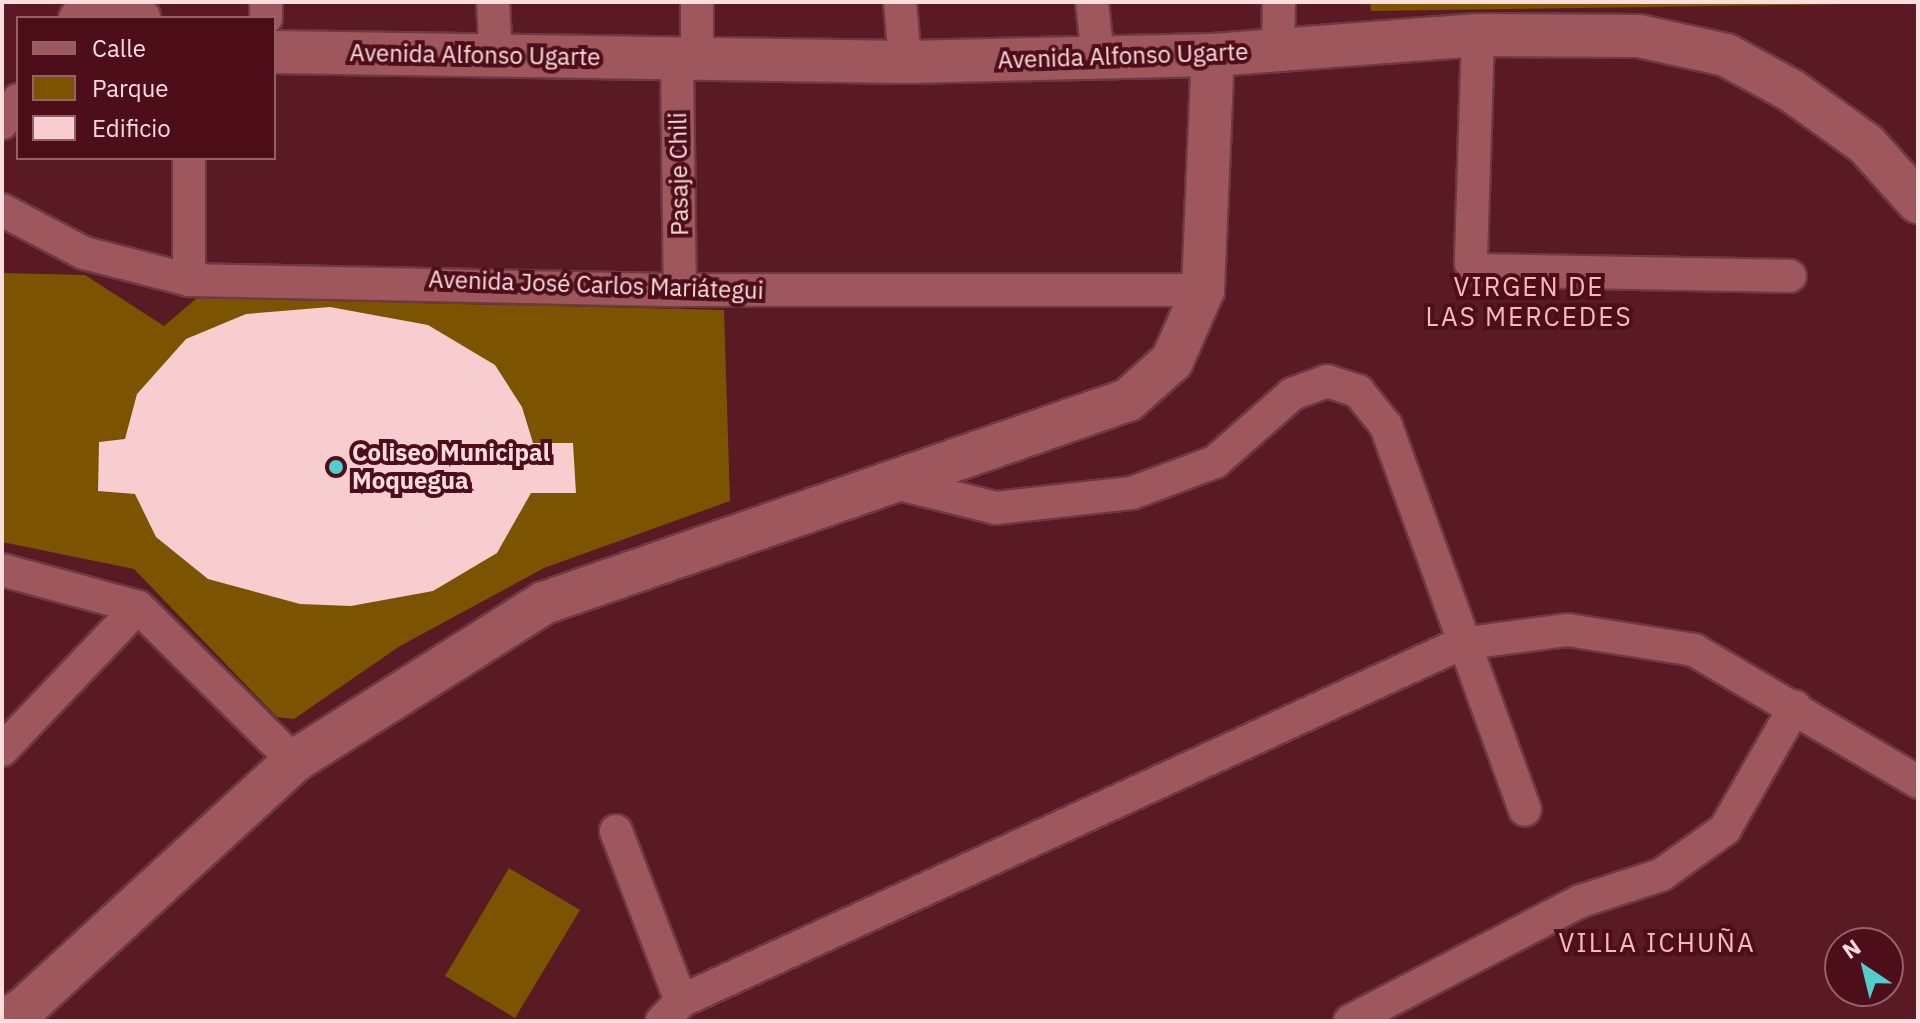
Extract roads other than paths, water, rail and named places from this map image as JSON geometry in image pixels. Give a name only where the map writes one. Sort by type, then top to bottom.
[{"type":"street","points":[[113,2],[136,16]]},
{"type":"street","points":[[493,2],[496,57]]},
{"type":"street","name":"Pasaje Chili","points":[[680,290],[687,58],[697,2]]},
{"type":"street","points":[[900,2],[905,62]]},
{"type":"street","points":[[1092,2],[1098,58]]},
{"type":"street","points":[[1278,50],[1279,2]]},
{"type":"street","points":[[1478,35],[1471,263],[1478,270],[1790,276]]},
{"type":"street","name":"Avenida Alfonso Ugarte","points":[[276,52],[905,62],[1213,55],[1478,35],[1639,36],[1726,55],[1792,91],[1866,144],[1918,202]]},
{"type":"street","points":[[4,1021],[26,1007],[294,761],[544,603],[1128,400],[1172,361],[1203,290],[1213,55]]},
{"type":"street","points":[[2,123],[16,103]]},
{"type":"street","points":[[189,160],[189,280]]},
{"type":"street","name":"Avenida José Carlos Mariátegui","points":[[2,210],[84,253],[189,280],[680,290],[1203,290]]},
{"type":"street","points":[[895,483],[996,508],[1132,493],[1215,462],[1292,394],[1327,381],[1358,391],[1386,426],[1460,644],[1525,810]]},
{"type":"street","points":[[2,570],[138,607],[294,761]]},
{"type":"street","points":[[2,750],[138,607]]},
{"type":"street","points":[[616,831],[672,1011],[1460,644],[1568,630],[1694,650],[1918,782]]},
{"type":"street","points":[[1350,1021],[1581,901],[1661,875],[1725,829],[1795,707]]},
{"type":"place","name":"Coliseo Municipal Moquegua","points":[[336,467]]},
{"type":"district","name":"VIRGEN DE LAS MERCEDES","points":[[1529,302]]},
{"type":"district","name":"VILLA ICHUÑA","points":[[1657,943]]}]
